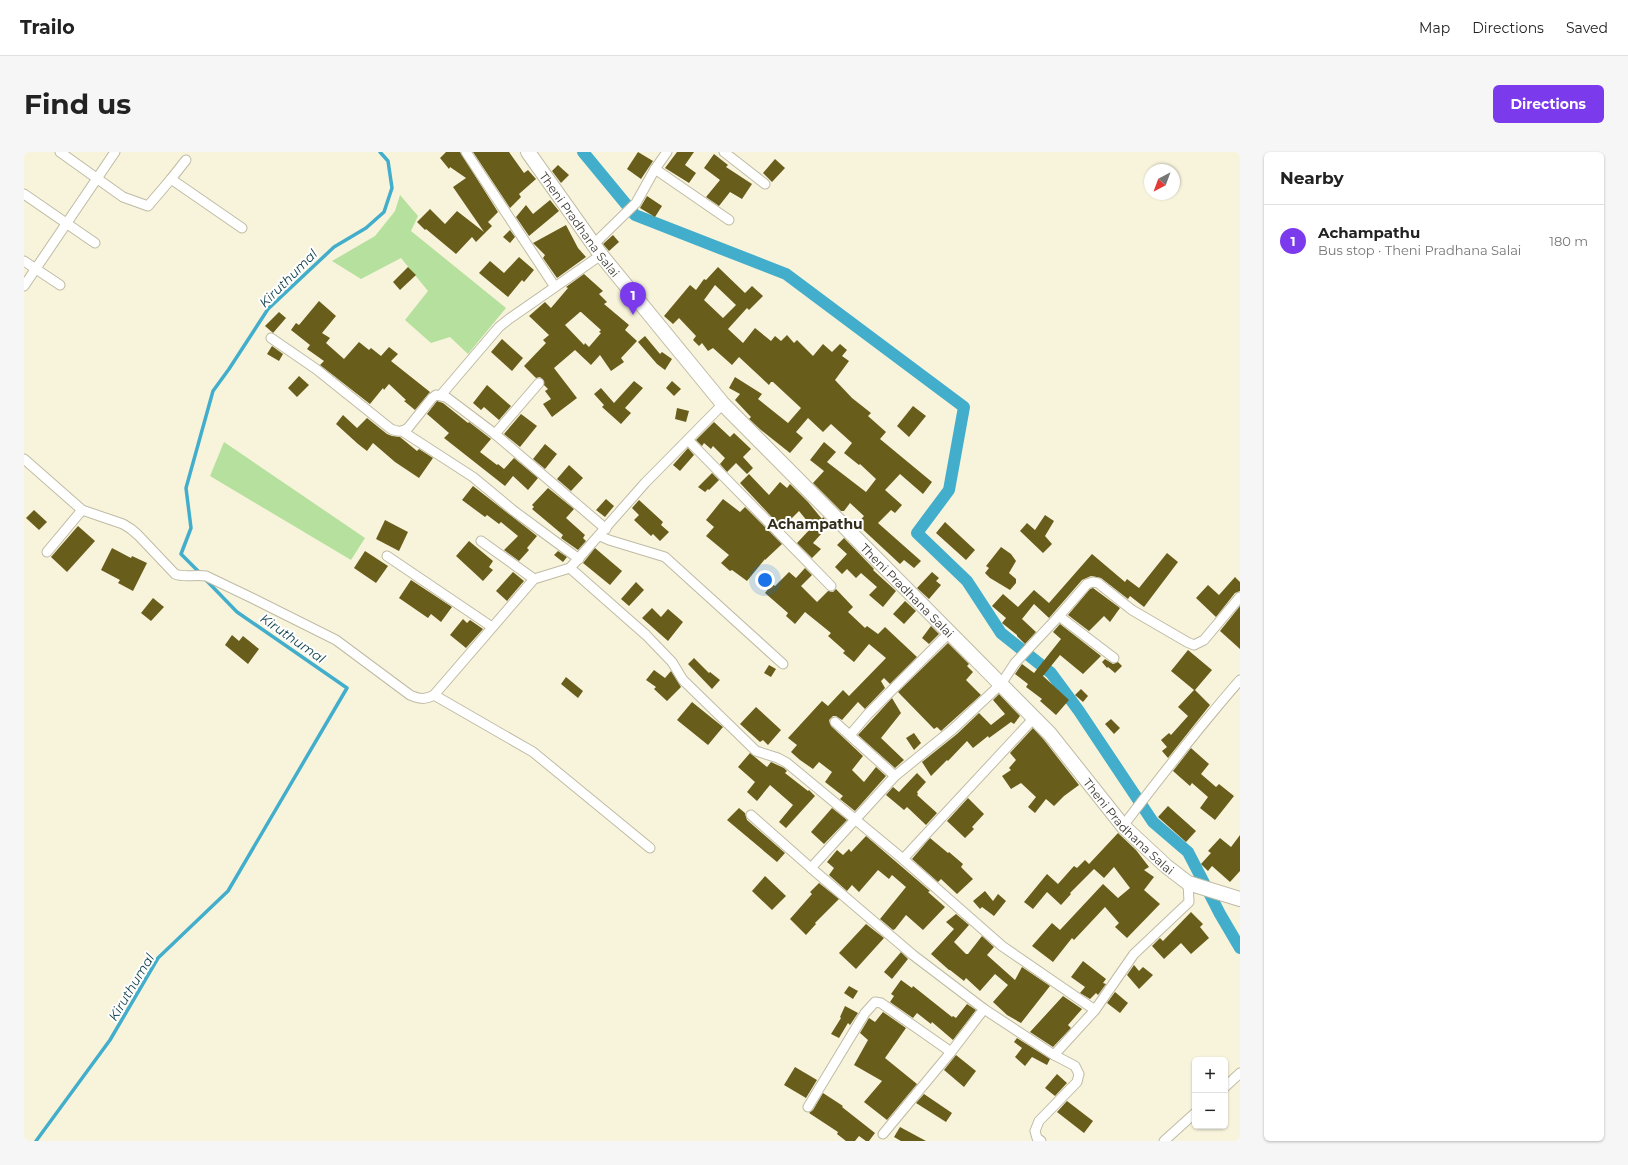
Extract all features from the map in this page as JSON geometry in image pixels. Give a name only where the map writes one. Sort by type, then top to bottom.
[{"type":"main road","name":"Theni Pradhana Salai","points":[[528,152],[597,250],[723,404],[1050,734],[1123,826],[1166,866],[1188,883],[1240,899]]},
{"type":"street","points":[[60,152],[123,197],[148,206],[172,179],[186,160]]},
{"type":"street","points":[[24,286],[115,152]]},
{"type":"street","points":[[466,152],[555,287]]},
{"type":"street","points":[[441,395],[499,327],[555,287],[597,250],[617,223],[636,203],[655,169],[667,152]]},
{"type":"street","points":[[724,152],[765,184]]},
{"type":"street","points":[[655,169],[729,220]]},
{"type":"street","points":[[172,179],[242,228]]},
{"type":"street","points":[[24,194],[95,243]]},
{"type":"street","points":[[24,261],[60,285]]},
{"type":"street","points":[[270,338],[316,369],[391,429],[397,432],[408,428],[432,398],[436,395],[441,395],[495,434],[603,532],[609,540],[665,557],[783,664]]},
{"type":"street","points":[[495,434],[539,383]]},
{"type":"street","points":[[24,459],[82,510],[123,524],[138,535],[175,574],[183,577],[203,576],[252,598],[336,640],[410,695],[419,698],[427,698],[434,695],[534,579],[570,568],[645,483],[723,404]]},
{"type":"street","points":[[402,431],[474,477],[514,511],[579,559]]},
{"type":"street","points":[[688,440],[831,586]]},
{"type":"street","points":[[47,552],[82,510]]},
{"type":"street","points":[[480,542],[534,579]]},
{"type":"street","points":[[388,556],[492,627]]},
{"type":"street","points":[[570,568],[646,635],[672,662],[683,680],[756,751],[778,758],[787,763],[904,859],[1002,946],[1095,1010]]},
{"type":"street","points":[[811,868],[895,776],[953,729],[1001,684],[1015,663],[1087,584],[1093,582],[1098,583],[1138,614],[1194,645],[1204,640],[1240,597]]},
{"type":"street","points":[[1059,616],[1114,658]]},
{"type":"street","points":[[850,735],[868,714],[950,632]]},
{"type":"street","points":[[1123,826],[1158,779],[1240,680]]},
{"type":"street","points":[[434,695],[533,752],[650,848]]},
{"type":"street","points":[[904,859],[1034,718]]},
{"type":"street","points":[[835,722],[895,776]]},
{"type":"street","points":[[751,815],[913,955],[984,1009],[1054,1055],[1075,1066],[1079,1074],[1076,1082],[1039,1121],[1035,1131],[1037,1138],[1041,1141]]},
{"type":"street","points":[[1054,1055],[1095,1010],[1134,954],[1189,902],[1188,883]]},
{"type":"street","points":[[808,1107],[865,1013],[875,1002],[882,1003],[951,1052]]},
{"type":"street","points":[[883,1134],[951,1052],[984,1009]]},
{"type":"street","points":[[1228,1083],[1240,1073]]},
{"type":"street","points":[[1164,1141],[1192,1116]]},
{"type":"green space","points":[[400,195],[418,216],[411,231],[506,308],[468,354],[450,337],[431,343],[405,320],[428,291],[401,258],[361,279],[332,261],[375,236],[395,211]]},
{"type":"green space","points":[[224,442],[365,538],[351,560],[210,476]]},
{"type":"building","points":[[446,152],[460,152],[498,212],[488,222],[492,226],[476,242],[472,237],[456,254],[417,222],[430,209],[445,224],[457,211],[484,232],[453,187],[466,178],[450,167],[449,169],[440,158]]},
{"type":"building","points":[[473,152],[509,152],[524,173],[528,170],[536,179],[519,194],[521,197],[510,208]]},
{"type":"building","points":[[638,152],[653,161],[641,179],[627,169]]},
{"type":"building","points":[[677,152],[694,152],[685,165],[696,173],[689,183],[665,168]]},
{"type":"building","points":[[714,154],[728,165],[726,167],[752,184],[742,199],[730,192],[719,206],[706,197],[720,180],[704,168]]},
{"type":"building","points":[[775,159],[785,168],[772,182],[763,173]]},
{"type":"building","points":[[558,165],[569,175],[561,183],[552,171]]},
{"type":"building","points":[[647,196],[662,206],[655,217],[640,208]]},
{"type":"building","points":[[550,200],[559,211],[529,236],[516,217],[526,205],[533,214]]},
{"type":"building","points":[[566,225],[578,248],[586,257],[557,278],[543,258],[545,255],[533,243]]},
{"type":"building","points":[[510,230],[515,237],[510,243],[503,237]]},
{"type":"building","points":[[613,235],[619,242],[609,251],[603,244]]},
{"type":"building","points":[[519,257],[534,270],[524,282],[522,280],[508,297],[479,273],[490,261],[504,273]]},
{"type":"building","points":[[408,267],[416,275],[400,290],[393,282]]},
{"type":"building","points":[[718,267],[745,293],[752,286],[763,296],[749,310],[747,308],[728,329],[743,343],[755,328],[771,341],[775,336],[781,341],[787,335],[794,343],[797,340],[813,356],[823,344],[832,352],[840,344],[847,350],[842,356],[849,361],[835,380],[852,398],[871,413],[868,416],[886,432],[880,439],[932,482],[923,494],[900,474],[885,490],[902,505],[895,513],[891,510],[878,523],[921,561],[914,568],[904,560],[900,564],[857,524],[864,516],[850,503],[844,511],[841,511],[813,483],[824,471],[810,460],[824,442],[836,452],[827,462],[866,492],[876,479],[860,464],[859,465],[844,453],[852,443],[831,424],[823,432],[808,418],[796,432],[803,438],[790,453],[749,419],[751,417],[735,400],[740,394],[729,388],[735,377],[762,394],[758,399],[788,423],[801,408],[773,382],[769,385],[739,357],[732,365],[713,348],[708,351],[702,343],[699,346],[693,340],[696,336],[679,318],[673,324],[664,316],[690,285],[696,290],[704,279],[706,280]],"holes":[[[715,285],[736,305],[723,318],[704,300]]]},
{"type":"building","points":[[584,274],[603,291],[599,294],[607,302],[604,304],[629,325],[625,330],[637,341],[621,358],[624,362],[611,371],[600,355],[591,365],[575,350],[554,368],[577,398],[552,417],[543,404],[551,399],[545,391],[548,389],[544,385],[544,381],[540,377],[536,378],[524,366],[546,343],[543,340],[549,335],[529,316],[545,302],[551,308],[568,288],[566,287]],"holes":[[[581,312],[601,330],[599,332],[601,333],[589,347],[585,343],[584,345],[565,325]]]},
{"type":"building","points":[[319,301],[336,316],[322,333],[330,338],[326,343],[344,359],[359,342],[369,350],[371,348],[381,356],[389,347],[398,354],[391,361],[430,392],[415,410],[404,401],[406,400],[389,384],[384,390],[383,388],[370,404],[320,365],[324,361],[307,349],[310,345],[291,330],[296,323],[299,325]]},
{"type":"building","points":[[279,312],[286,318],[273,333],[265,326]]},
{"type":"building","points":[[645,336],[660,354],[662,352],[672,359],[665,370],[657,364],[638,342]]},
{"type":"building","points":[[502,339],[523,358],[512,371],[491,352]]},
{"type":"building","points":[[272,346],[283,354],[279,361],[267,354]]},
{"type":"building","points":[[299,376],[309,385],[297,397],[288,388]]},
{"type":"building","points":[[634,381],[643,388],[625,408],[631,413],[621,424],[602,407],[604,405],[594,394],[601,388],[614,403]]},
{"type":"building","points":[[672,381],[681,389],[674,396],[666,388]]},
{"type":"building","points":[[487,385],[511,406],[499,420],[484,407],[481,410],[473,403]]},
{"type":"building","points":[[437,401],[443,403],[491,439],[480,452],[497,465],[498,464],[504,469],[514,458],[538,478],[528,490],[513,476],[505,486],[444,438],[449,433],[427,414]]},
{"type":"building","points":[[913,406],[926,416],[909,437],[897,426]]},
{"type":"building","points":[[677,408],[689,411],[686,422],[675,419]]},
{"type":"building","points":[[521,414],[537,426],[520,447],[504,434]]},
{"type":"building","points":[[343,415],[357,428],[367,418],[387,434],[400,437],[417,451],[419,449],[433,458],[419,478],[395,462],[373,443],[367,451],[358,444],[336,424]]},
{"type":"building","points":[[714,422],[730,437],[734,433],[751,449],[743,457],[753,468],[747,474],[736,463],[727,472],[720,464],[725,458],[713,446],[711,449],[704,443],[702,446],[696,440]]},
{"type":"building","points":[[545,444],[557,454],[545,469],[533,459]]},
{"type":"building","points":[[688,448],[694,455],[680,471],[673,465]]},
{"type":"building","points":[[569,465],[583,478],[571,491],[557,479]]},
{"type":"building","points":[[712,473],[719,480],[705,492],[698,487]]},
{"type":"building","points":[[749,474],[769,495],[780,482],[787,488],[790,484],[822,519],[823,517],[830,524],[813,543],[821,549],[812,558],[797,543],[812,527],[799,511],[782,528],[740,483]]},
{"type":"building","points":[[473,486],[537,536],[527,548],[529,550],[519,561],[504,550],[518,536],[501,522],[499,524],[487,515],[485,517],[462,500]]},
{"type":"building","points":[[548,488],[574,509],[566,518],[585,535],[583,538],[586,541],[578,550],[561,538],[563,535],[532,509],[534,507],[532,505]]},
{"type":"building","points":[[606,499],[614,506],[605,517],[596,510]]},
{"type":"building","points":[[723,499],[740,512],[745,507],[782,544],[765,559],[747,581],[732,570],[730,571],[721,563],[729,555],[706,536],[714,527],[706,520]]},
{"type":"building","points":[[639,500],[663,522],[661,525],[669,532],[660,541],[653,534],[651,536],[634,520],[639,515],[632,508]]},
{"type":"building","points":[[34,510],[47,522],[39,530],[26,518]]},
{"type":"building","points":[[1045,515],[1054,521],[1045,536],[1052,544],[1043,553],[1020,531],[1027,523],[1035,530]]},
{"type":"building","points":[[385,520],[408,532],[399,551],[376,539]]},
{"type":"building","points":[[945,522],[975,550],[966,560],[936,533]]},
{"type":"building","points":[[78,526],[95,541],[67,572],[51,557]]},
{"type":"building","points":[[844,538],[874,569],[873,570],[896,591],[883,607],[869,595],[877,587],[861,573],[856,578],[847,569],[842,574],[835,567],[847,554],[837,545]]},
{"type":"building","points":[[469,541],[493,561],[489,567],[493,570],[483,581],[456,556]]},
{"type":"building","points":[[1001,547],[1011,554],[1016,561],[1009,573],[1016,579],[1016,583],[1010,590],[990,578],[985,573],[989,568],[986,566]]},
{"type":"building","points":[[112,548],[131,558],[132,556],[147,563],[133,591],[118,583],[120,580],[101,570]]},
{"type":"building","points":[[595,548],[622,571],[610,585],[583,563]]},
{"type":"building","points":[[365,551],[388,566],[376,583],[354,568]]},
{"type":"building","points":[[558,551],[567,557],[563,562],[554,555]]},
{"type":"building","points":[[1167,553],[1178,562],[1144,607],[1130,596],[1128,599],[1101,578],[1091,576],[1082,580],[1049,618],[1034,604],[1022,619],[1036,632],[1025,644],[1017,635],[1002,623],[1006,618],[992,606],[1003,594],[1018,607],[1034,590],[1049,603],[1092,554],[1125,582],[1127,579],[1139,588]]},
{"type":"building","points":[[805,568],[812,575],[801,586],[817,602],[828,591],[833,592],[836,589],[853,607],[848,612],[865,628],[867,626],[878,634],[885,627],[917,657],[890,684],[884,678],[881,681],[885,688],[865,709],[858,702],[842,720],[836,716],[833,716],[829,720],[831,726],[863,756],[852,770],[864,782],[876,767],[886,776],[855,811],[840,799],[843,796],[825,782],[832,772],[819,762],[813,769],[800,760],[791,752],[797,745],[788,738],[822,701],[828,706],[843,690],[849,696],[886,658],[869,644],[854,662],[843,653],[845,651],[828,636],[831,633],[805,612],[795,624],[786,616],[788,613],[765,593],[772,584],[775,586],[789,572],[796,578]]},
{"type":"building","points":[[513,572],[524,581],[507,601],[496,591]]},
{"type":"building","points":[[932,572],[939,578],[936,581],[941,585],[929,599],[917,588]]},
{"type":"building","points":[[1235,577],[1240,582],[1240,591],[1235,593],[1216,617],[1196,598],[1208,585],[1219,595]]},
{"type":"building","points":[[411,580],[452,607],[441,622],[431,614],[428,618],[399,598]]},
{"type":"building","points":[[636,582],[644,590],[629,606],[621,599]]},
{"type":"building","points":[[1093,588],[1120,608],[1110,622],[1104,616],[1089,631],[1068,615],[1090,589]]},
{"type":"building","points":[[153,598],[164,607],[151,621],[141,613]]},
{"type":"building","points":[[905,601],[916,611],[904,624],[893,614]]},
{"type":"building","points":[[1240,606],[1240,649],[1220,631]]},
{"type":"building","points":[[652,608],[661,617],[668,609],[683,622],[668,641],[642,618]]},
{"type":"building","points":[[463,619],[467,623],[470,620],[483,629],[466,648],[450,635]]},
{"type":"building","points":[[1060,624],[1101,656],[1083,674],[1060,655],[1043,676],[1069,700],[1056,715],[1040,701],[1042,699],[1026,687],[1028,684],[1015,674],[1022,664],[1034,673],[1061,639],[1053,632]]},
{"type":"building","points":[[931,626],[939,634],[929,644],[922,638]]},
{"type":"building","points":[[232,635],[239,641],[243,636],[259,649],[248,664],[225,645]]},
{"type":"building","points":[[948,643],[969,664],[967,666],[973,672],[966,680],[981,695],[941,731],[937,727],[934,729],[898,692]]},
{"type":"building","points":[[1188,650],[1212,670],[1195,690],[1210,705],[1168,758],[1162,751],[1167,747],[1161,740],[1169,733],[1171,735],[1188,716],[1178,707],[1194,690],[1171,671]]},
{"type":"building","points":[[694,658],[709,673],[710,672],[720,680],[712,689],[688,664]]},
{"type":"building","points":[[1105,659],[1113,664],[1118,662],[1122,666],[1115,673],[1108,667],[1107,668],[1102,662]]},
{"type":"building","points":[[769,665],[776,669],[771,677],[764,673]]},
{"type":"building","points":[[654,670],[665,678],[671,671],[681,687],[667,701],[654,689],[656,687],[646,680]]},
{"type":"building","points":[[566,677],[583,691],[578,698],[561,684]]},
{"type":"building","points":[[1081,689],[1088,696],[1083,702],[1075,695]]},
{"type":"building","points":[[999,694],[1020,716],[1014,724],[1011,722],[989,738],[988,736],[973,748],[967,741],[931,776],[922,762],[957,734],[979,713],[991,725],[1005,714],[993,700]]},
{"type":"building","points":[[892,698],[901,713],[881,738],[904,760],[895,768],[858,735]]},
{"type":"building","points":[[692,702],[723,727],[708,745],[677,720]]},
{"type":"building","points":[[756,707],[781,730],[768,745],[763,740],[760,742],[740,724]]},
{"type":"building","points":[[1111,719],[1120,728],[1114,734],[1105,724]]},
{"type":"building","points":[[1033,728],[1079,785],[1064,796],[1054,806],[1046,799],[1035,813],[1028,807],[1036,797],[1021,783],[1011,789],[1002,776],[1011,770],[1009,768],[1016,760],[1010,753]]},
{"type":"building","points":[[914,733],[921,743],[914,750],[906,738]]},
{"type":"building","points":[[1191,748],[1209,764],[1201,774],[1216,787],[1219,784],[1234,796],[1215,820],[1200,808],[1208,797],[1192,783],[1190,786],[1173,771]]},
{"type":"building","points":[[750,753],[767,767],[771,762],[784,768],[787,771],[785,773],[815,796],[786,828],[779,822],[793,805],[770,785],[757,801],[747,792],[755,782],[738,767]]},
{"type":"building","points":[[917,773],[926,782],[917,792],[917,795],[937,813],[926,825],[907,807],[904,810],[886,795],[893,787],[899,792]]},
{"type":"building","points":[[968,798],[984,814],[972,827],[974,829],[965,838],[947,821]]},
{"type":"building","points":[[1168,806],[1196,831],[1186,842],[1158,817]]},
{"type":"building","points":[[739,808],[745,813],[747,820],[785,853],[777,862],[727,820]]},
{"type":"building","points":[[832,808],[847,820],[824,844],[811,832]]},
{"type":"building","points":[[1118,833],[1136,850],[1149,867],[1144,870],[1154,877],[1144,890],[1160,904],[1127,938],[1115,927],[1119,923],[1105,907],[1074,940],[1072,938],[1053,962],[1032,946],[1052,923],[1060,930],[1103,884],[1118,898],[1130,888],[1114,867],[1104,878],[1094,869],[1070,893],[1071,894],[1061,905],[1047,892],[1033,909],[1024,902],[1047,874],[1058,884],[1074,866],[1077,868],[1085,860],[1089,864]]},
{"type":"building","points":[[1240,835],[1240,871],[1230,882],[1212,866],[1208,871],[1201,864],[1211,853],[1208,851],[1220,838],[1231,847]]},
{"type":"building","points":[[866,836],[930,891],[928,892],[945,907],[923,930],[906,915],[893,930],[880,919],[906,887],[892,875],[889,879],[878,870],[859,892],[852,885],[847,891],[829,875],[834,868],[827,862],[837,850],[843,855],[849,849],[851,852]]},
{"type":"building","points":[[930,838],[963,864],[961,867],[973,879],[957,894],[941,879],[938,882],[912,859]]},
{"type":"building","points":[[765,876],[786,896],[772,910],[752,891]]},
{"type":"building","points":[[819,883],[839,899],[815,923],[816,924],[806,935],[790,919],[812,894],[810,892]]},
{"type":"building","points":[[985,891],[993,901],[998,894],[1006,901],[994,916],[982,907],[980,909],[973,901]]},
{"type":"building","points":[[1191,912],[1203,924],[1200,927],[1209,938],[1191,954],[1181,943],[1164,959],[1152,946],[1160,938],[1163,941]]},
{"type":"building","points":[[956,914],[969,925],[954,942],[966,954],[968,954],[982,936],[994,947],[987,955],[1015,980],[1022,967],[1050,986],[1021,1023],[1007,1015],[993,1002],[1008,985],[995,974],[980,991],[966,978],[964,981],[931,954],[954,929],[946,922]]},
{"type":"building","points":[[866,924],[884,938],[856,969],[839,953]]},
{"type":"building","points":[[901,952],[908,959],[892,979],[884,972]]},
{"type":"building","points":[[1083,961],[1106,979],[1103,983],[1106,984],[1098,995],[1096,993],[1090,999],[1080,993],[1085,987],[1071,977]]},
{"type":"building","points":[[1134,965],[1139,971],[1143,967],[1153,975],[1139,989],[1127,975]]},
{"type":"building","points":[[901,980],[912,988],[913,986],[952,1017],[953,1016],[956,1018],[967,1004],[976,1010],[953,1040],[932,1022],[931,1024],[917,1013],[913,1018],[890,1002],[894,996],[891,994]]},
{"type":"building","points":[[849,986],[858,991],[853,999],[844,993]]},
{"type":"building","points":[[1115,992],[1128,1003],[1120,1013],[1107,1003]]},
{"type":"building","points":[[1063,996],[1082,1009],[1068,1025],[1071,1028],[1053,1047],[1030,1032]]},
{"type":"building","points":[[845,1006],[858,1013],[850,1025],[848,1023],[839,1038],[831,1034],[841,1018],[840,1017]]},
{"type":"building","points":[[883,1012],[906,1028],[885,1058],[917,1084],[887,1120],[864,1102],[882,1081],[854,1065],[868,1040],[860,1033],[869,1018],[875,1022]]},
{"type":"building","points":[[1017,1038],[1050,1059],[1047,1065],[1032,1057],[1025,1066],[1015,1057],[1022,1048],[1014,1042]]},
{"type":"building","points":[[956,1055],[976,1071],[964,1087],[944,1070]]},
{"type":"building","points":[[795,1067],[817,1080],[806,1098],[784,1085]]},
{"type":"building","points":[[1057,1074],[1067,1083],[1055,1096],[1045,1088]]},
{"type":"building","points":[[823,1093],[843,1106],[842,1107],[875,1133],[869,1141],[866,1141],[859,1136],[855,1141],[846,1141],[837,1134],[838,1132],[809,1113],[813,1110]]},
{"type":"building","points":[[924,1094],[952,1113],[946,1122],[916,1103]]},
{"type":"building","points":[[1067,1101],[1093,1121],[1084,1133],[1057,1112]]},
{"type":"building","points":[[900,1127],[926,1141],[901,1141],[894,1137]]},
{"type":"waterway","name":"Kiruthumal","points":[[201,574],[181,554],[191,528],[186,488],[213,391],[268,309],[334,247],[366,228],[384,212],[392,188],[388,161],[380,152]]},
{"type":"waterway","points":[[583,152],[635,215],[786,274],[964,407],[949,490],[917,533],[967,581],[1001,633],[1051,673],[1079,711],[1153,822],[1188,852],[1220,914],[1240,948]]},
{"type":"waterway","name":"Kiruthumal","points":[[36,1141],[110,1040],[158,958],[228,891],[347,688],[237,612],[206,580]]},
{"type":"place","name":"Achampathu","points":[[633,315]]},
{"type":"district","name":"Achampathu","points":[[815,524]]}]
